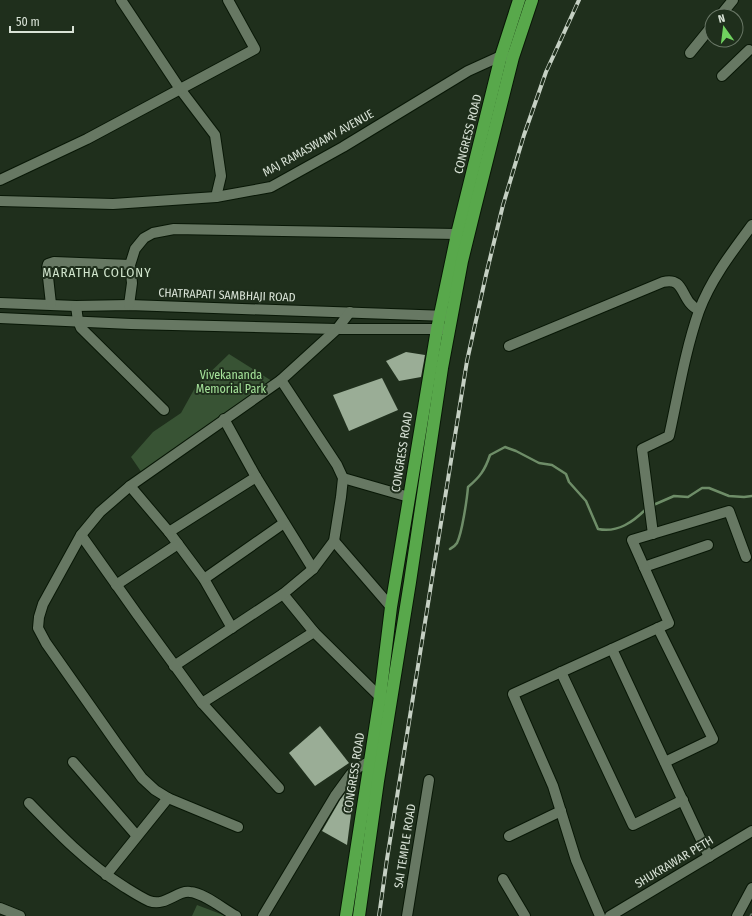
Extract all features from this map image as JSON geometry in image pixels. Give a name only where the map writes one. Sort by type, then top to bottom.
[{"type":"highway","name":"CONGRESS ROAD","points":[[359,916],[378,781],[442,368],[462,261],[520,0]]},
{"type":"highway","name":"CONGRESS ROAD","points":[[346,916],[380,697],[391,607],[439,315],[457,234],[507,57],[532,0]]},
{"type":"street","points":[[121,0],[180,89],[215,134],[221,176],[216,197]]},
{"type":"street","points":[[0,180],[86,139],[255,49],[228,0]]},
{"type":"street","points":[[726,8],[733,0]]},
{"type":"street","points":[[690,53],[704,36]]},
{"type":"street","points":[[722,76],[749,50]]},
{"type":"street","name":"MAJ RAMASWAMY AVENUE","points":[[0,201],[113,204],[216,197],[271,186],[343,146],[468,71],[507,57]]},
{"type":"street","points":[[653,534],[642,449],[669,436],[688,348],[699,310],[722,265],[752,225]]},
{"type":"street","points":[[129,305],[132,283],[130,265],[135,249],[144,238],[153,233],[174,229],[457,234]]},
{"type":"street","points":[[50,304],[48,264],[54,262],[130,265]]},
{"type":"street","points":[[509,346],[670,280],[676,282],[680,286],[690,304],[699,310]]},
{"type":"street","name":"CHATRAPATI SAMBHAJI ROAD","points":[[0,303],[76,306],[129,305],[439,315],[452,317]]},
{"type":"street","points":[[76,306],[78,321],[84,332],[164,410]]},
{"type":"street","points":[[238,827],[168,798],[155,790],[142,778],[46,642],[38,628],[39,617],[44,604],[81,535],[100,512],[130,486],[281,380],[337,329],[350,312]]},
{"type":"street","points":[[0,318],[131,324],[450,330]]},
{"type":"street","points":[[174,666],[283,594],[313,569],[334,541],[343,478],[337,465],[281,380]]},
{"type":"street","points":[[224,419],[256,477],[313,569]]},
{"type":"street","points":[[169,532],[256,477]]},
{"type":"street","points":[[343,478],[409,497]]},
{"type":"street","points":[[130,486],[169,532],[204,579],[232,628]]},
{"type":"street","points":[[600,916],[576,860],[553,786],[513,694],[669,623],[632,540],[729,510],[746,557]]},
{"type":"street","points":[[204,579],[284,523]]},
{"type":"street","points":[[81,535],[202,703],[279,788]]},
{"type":"street","points":[[334,541],[391,607]]},
{"type":"street","points":[[116,585],[178,544]]},
{"type":"street","points":[[644,567],[708,545]]},
{"type":"street","points":[[283,594],[314,632],[380,697],[391,701]]},
{"type":"street","points":[[658,628],[713,739],[665,762]]},
{"type":"street","points":[[202,703],[314,632]]},
{"type":"street","points":[[612,649],[709,857]]},
{"type":"street","points":[[561,672],[633,826],[683,800]]},
{"type":"street","points":[[73,762],[137,836]]},
{"type":"street","points":[[263,916],[335,796],[351,774],[359,767],[369,762]]},
{"type":"street","name":"SAI TEMPLE ROAD","points":[[407,916],[429,780]]},
{"type":"street","points":[[106,875],[168,798]]},
{"type":"street","points":[[29,803],[74,849],[106,875],[134,893],[150,901],[168,900],[189,891],[199,894],[236,916]]},
{"type":"street","points":[[509,836],[561,811]]},
{"type":"street","name":"SHUKRAWAR PETH","points":[[610,916],[752,831]]},
{"type":"street","points":[[503,879],[525,916]]},
{"type":"street","points":[[737,916],[752,888]]},
{"type":"street","points":[[621,916],[626,906]]},
{"type":"street","points":[[0,908],[20,916]]},
{"type":"green space","name":"Vivekananda Memorial Park","points":[[229,354],[272,381],[142,473],[131,457],[153,432],[181,413],[196,386]]},
{"type":"green space","points":[[197,905],[226,916],[192,916]]},
{"type":"building","points":[[406,352],[425,355],[421,377],[399,381],[386,361]]},
{"type":"building","points":[[382,378],[398,410],[349,431],[333,395]]},
{"type":"building","points":[[320,726],[349,763],[315,786],[289,753]]},
{"type":"building","points":[[354,781],[355,784],[347,845],[322,831],[340,800]]},
{"type":"waterway","points":[[450,549],[456,544],[461,532],[468,487],[482,473],[490,455],[505,447],[539,463],[552,465],[566,474],[569,482],[586,501],[598,529],[605,530],[619,528],[631,522],[647,508]]},
{"type":"waterway","points":[[651,506],[674,496],[688,497],[702,488],[709,488],[729,496],[752,496]]},
{"type":"railway","points":[[379,916],[467,361],[503,205],[524,135],[546,72],[579,0]]},
{"type":"district","name":"MARATHA COLONY","points":[[97,272]]}]
